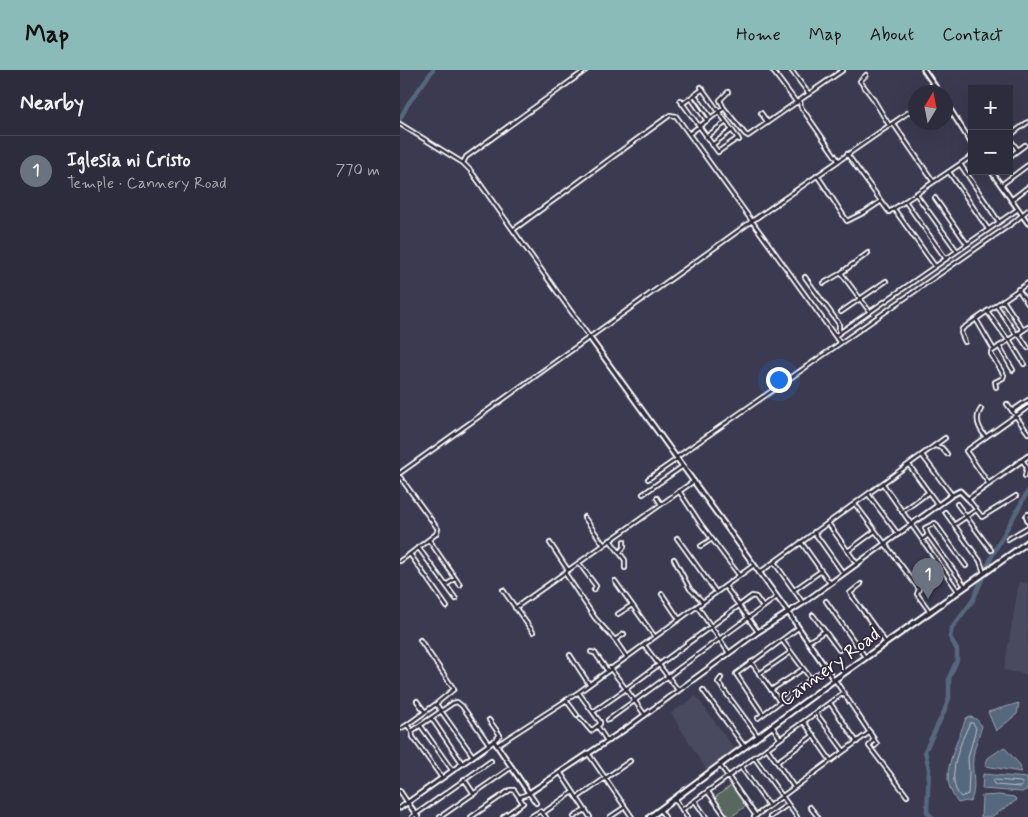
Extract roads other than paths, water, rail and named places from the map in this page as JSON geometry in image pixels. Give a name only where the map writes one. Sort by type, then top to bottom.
[{"type":"main road","name":"Cannery Road","points":[[650,817],[834,680],[1028,542]]},
{"type":"street","points":[[463,163],[466,157],[586,70]]},
{"type":"street","points":[[772,70],[801,107],[838,160]]},
{"type":"street","points":[[790,70],[809,94]]},
{"type":"street","points":[[728,92],[720,100],[724,108],[748,136],[843,70]]},
{"type":"street","points":[[924,70],[934,85]]},
{"type":"street","points":[[866,75],[860,81],[934,182]]},
{"type":"street","points":[[680,100],[682,104],[712,145],[719,152],[739,139],[702,88],[682,104]]},
{"type":"street","points":[[695,95],[711,118]]},
{"type":"street","points":[[691,98],[707,121]]},
{"type":"street","points":[[689,134],[724,108]]},
{"type":"street","points":[[400,473],[816,175],[908,112]]},
{"type":"street","points":[[761,113],[768,123]]},
{"type":"street","points":[[953,114],[968,138]]},
{"type":"street","points":[[513,230],[670,115],[676,116],[840,343]]},
{"type":"street","points":[[706,137],[726,122]]},
{"type":"street","points":[[1013,134],[1028,122]]},
{"type":"street","points":[[400,124],[463,163],[476,178],[788,612],[870,732],[877,744],[875,746]]},
{"type":"street","points":[[712,145],[732,130]]},
{"type":"street","points":[[1013,143],[1018,150]]},
{"type":"street","points":[[1013,154],[1025,145]]},
{"type":"street","points":[[847,154],[888,212],[968,159]]},
{"type":"street","points":[[960,164],[999,222]]},
{"type":"street","points":[[1001,185],[1028,165]]},
{"type":"street","points":[[949,172],[988,229]]},
{"type":"street","points":[[816,175],[847,221],[880,202]]},
{"type":"street","points":[[994,175],[1028,223]]},
{"type":"street","points":[[1011,200],[1028,188]]},
{"type":"street","points":[[916,194],[957,251]]},
{"type":"street","points":[[935,198],[966,244]]},
{"type":"street","points":[[905,201],[946,259]]},
{"type":"street","points":[[894,208],[936,266]]},
{"type":"street","points":[[835,336],[1018,209]]},
{"type":"street","points":[[648,479],[1028,210]]},
{"type":"street","points":[[824,283],[868,252]]},
{"type":"street","points":[[841,272],[870,312]]},
{"type":"street","points":[[805,277],[839,324],[840,332]]},
{"type":"street","points":[[841,312],[886,281]]},
{"type":"street","points":[[965,342],[961,331],[1026,284],[1028,290]]},
{"type":"street","points":[[1018,289],[1028,304]]},
{"type":"street","points":[[1003,300],[1023,330]]},
{"type":"street","points":[[996,305],[1028,348]]},
{"type":"street","points":[[987,311],[1024,364]]},
{"type":"street","points":[[976,319],[994,350]]},
{"type":"street","points":[[996,387],[995,382],[1004,376],[991,354],[1008,339],[1028,327]]},
{"type":"street","points":[[999,346],[1013,370]]},
{"type":"street","points":[[1012,411],[1028,400]]},
{"type":"street","points":[[1007,404],[1028,433]]},
{"type":"street","points":[[989,484],[966,451],[1028,408]]},
{"type":"street","points":[[981,409],[978,413],[978,423],[986,437]]},
{"type":"street","points":[[760,573],[945,438]]},
{"type":"street","points":[[934,446],[942,448],[947,454]]},
{"type":"street","points":[[922,455],[952,495]]},
{"type":"street","points":[[968,499],[1028,456]]},
{"type":"street","points":[[1022,460],[1027,467],[1025,476]]},
{"type":"street","points":[[909,465],[938,505]]},
{"type":"street","points":[[643,494],[683,466]]},
{"type":"street","points":[[400,477],[437,526],[438,533],[400,560]]},
{"type":"street","points":[[515,608],[694,481]]},
{"type":"street","points":[[882,484],[959,592]]},
{"type":"street","points":[[679,491],[739,576]]},
{"type":"street","points":[[520,797],[529,793],[645,715],[758,632],[803,603],[952,495],[960,491],[980,516],[984,517],[1016,496]]},
{"type":"street","points":[[902,512],[929,492]]},
{"type":"street","points":[[868,494],[898,534]]},
{"type":"street","points":[[657,498],[661,504]]},
{"type":"street","points":[[855,504],[884,544],[894,554],[919,590],[917,594],[930,612]]},
{"type":"street","points":[[957,504],[991,550]]},
{"type":"street","points":[[954,525],[976,510]]},
{"type":"street","points":[[945,512],[980,561],[984,573]]},
{"type":"street","points":[[1028,514],[1026,516],[1028,522]]},
{"type":"street","points":[[584,517],[604,545]]},
{"type":"street","points":[[966,566],[934,522],[925,528],[928,535],[966,587]]},
{"type":"street","points":[[828,523],[857,564]]},
{"type":"street","points":[[1008,539],[1028,527]]},
{"type":"street","points":[[848,551],[875,531]]},
{"type":"street","points":[[814,532],[843,573]]},
{"type":"street","points":[[922,540],[928,535]]},
{"type":"street","points":[[677,538],[716,592]]},
{"type":"street","points":[[702,546],[712,538]]},
{"type":"street","points":[[429,540],[460,585]]},
{"type":"street","points":[[610,540],[625,560],[625,568]]},
{"type":"street","points":[[620,552],[624,547],[624,541]]},
{"type":"street","points":[[801,542],[830,583]]},
{"type":"street","points":[[550,543],[595,618],[615,640],[626,656]]},
{"type":"street","points":[[418,547],[456,598]]},
{"type":"street","points":[[410,554],[447,607]]},
{"type":"street","points":[[674,559],[690,588],[702,602]]},
{"type":"street","points":[[922,570],[936,560]]},
{"type":"street","points":[[774,562],[803,603]]},
{"type":"street","points":[[579,563],[596,586],[594,590]]},
{"type":"street","points":[[400,808],[489,744],[495,743],[578,692],[754,565]]},
{"type":"street","points":[[794,590],[821,571]]},
{"type":"street","points":[[446,585],[455,578]]},
{"type":"street","points":[[615,581],[655,637]]},
{"type":"street","points":[[861,584],[850,593],[886,643]]},
{"type":"street","points":[[725,586],[758,632]]},
{"type":"street","points":[[503,590],[533,632]]},
{"type":"street","points":[[662,594],[679,619]]},
{"type":"street","points":[[593,712],[753,596],[763,607]]},
{"type":"street","points":[[608,720],[777,597]]},
{"type":"street","points":[[826,601],[865,658]]},
{"type":"street","points":[[618,614],[632,605]]},
{"type":"street","points":[[697,606],[729,653]]},
{"type":"street","points":[[813,615],[839,650]]},
{"type":"street","points":[[763,714],[736,676],[736,673],[798,628]]},
{"type":"street","points":[[808,642],[825,631]]},
{"type":"street","points":[[615,640],[624,634]]},
{"type":"street","points":[[400,729],[454,689],[420,640]]},
{"type":"street","points":[[782,640],[811,679]]},
{"type":"street","points":[[644,645],[678,690]]},
{"type":"street","points":[[592,652],[596,653],[645,715]]},
{"type":"street","points":[[759,674],[790,652]]},
{"type":"street","points":[[570,655],[589,684]]},
{"type":"street","points":[[751,662],[780,702]]},
{"type":"street","points":[[758,718],[826,668]]},
{"type":"street","points":[[771,690],[803,669]]},
{"type":"street","points":[[721,678],[718,682],[758,736]]},
{"type":"street","points":[[703,690],[744,746]]},
{"type":"street","points":[[566,700],[589,731],[600,726],[600,722],[578,692]]},
{"type":"street","points":[[682,810],[843,693]]},
{"type":"street","points":[[417,701],[425,712]]},
{"type":"street","points":[[412,732],[454,703],[460,704],[489,744]]},
{"type":"street","points":[[830,703],[857,742]]},
{"type":"street","points":[[436,704],[473,756]]},
{"type":"street","points":[[816,712],[844,751]]},
{"type":"street","points":[[431,718],[462,763]]},
{"type":"street","points":[[489,720],[500,735],[495,743]]},
{"type":"street","points":[[804,722],[831,761]]},
{"type":"street","points":[[407,725],[413,737],[442,778]]},
{"type":"street","points":[[421,726],[452,770]]},
{"type":"street","points":[[772,726],[780,738]]},
{"type":"street","points":[[598,727],[607,740]]},
{"type":"street","points":[[720,765],[755,816],[870,732]]},
{"type":"street","points":[[777,762],[814,735]]},
{"type":"street","points":[[874,740],[869,746],[907,796]]},
{"type":"street","points":[[495,743],[536,803]]},
{"type":"street","points":[[767,748],[794,788]]},
{"type":"street","points":[[588,753],[632,817]]},
{"type":"street","points":[[754,757],[797,817]]},
{"type":"street","points":[[412,817],[417,816],[464,779],[491,761]]},
{"type":"street","points":[[577,798],[630,761]]},
{"type":"street","points":[[440,817],[512,767]]},
{"type":"street","points":[[742,767],[769,806]]},
{"type":"street","points":[[560,772],[590,817]]},
{"type":"street","points":[[464,779],[474,794]]},
{"type":"street","points":[[471,817],[512,789],[520,797],[522,804],[503,817]]},
{"type":"street","points":[[400,792],[417,816]]},
{"type":"street","points":[[530,817],[540,811],[543,813],[573,792]]},
{"type":"street","points":[[708,792],[726,817]]},
{"type":"street","points":[[675,799],[687,817]]},
{"type":"street","points":[[695,801],[706,817]]},
{"type":"street","points":[[770,817],[775,816],[787,805]]},
{"type":"street","points":[[610,817],[625,807]]},
{"type":"street","points":[[810,807],[818,817]]},
{"type":"street","points":[[574,817],[585,810]]},
{"type":"street","points":[[660,810],[665,817]]},
{"type":"street","points":[[543,813],[546,817]]},
{"type":"water","points":[[1019,703],[1017,714],[996,731],[988,712]]},
{"type":"water","points":[[966,718],[976,719],[982,726],[973,758],[974,791],[970,802],[958,803],[950,788],[948,771]]},
{"type":"water","points":[[1004,747],[1020,765],[1021,772],[985,766],[988,758]]},
{"type":"water","points":[[983,774],[1027,778],[1028,789],[1022,792],[982,789]]},
{"type":"water","points":[[999,795],[1014,797],[1017,800],[991,817],[981,817],[982,796]]},
{"type":"waterway","points":[[400,119],[408,104],[433,70]]},
{"type":"waterway","points":[[986,569],[1028,491]]},
{"type":"waterway","points":[[932,817],[927,812],[929,769],[925,751],[949,698],[949,678],[957,660],[957,650],[950,637],[952,628],[973,600],[983,577]]},
{"type":"place","name":"Iglesia ni Cristo","points":[[928,599]]}]
